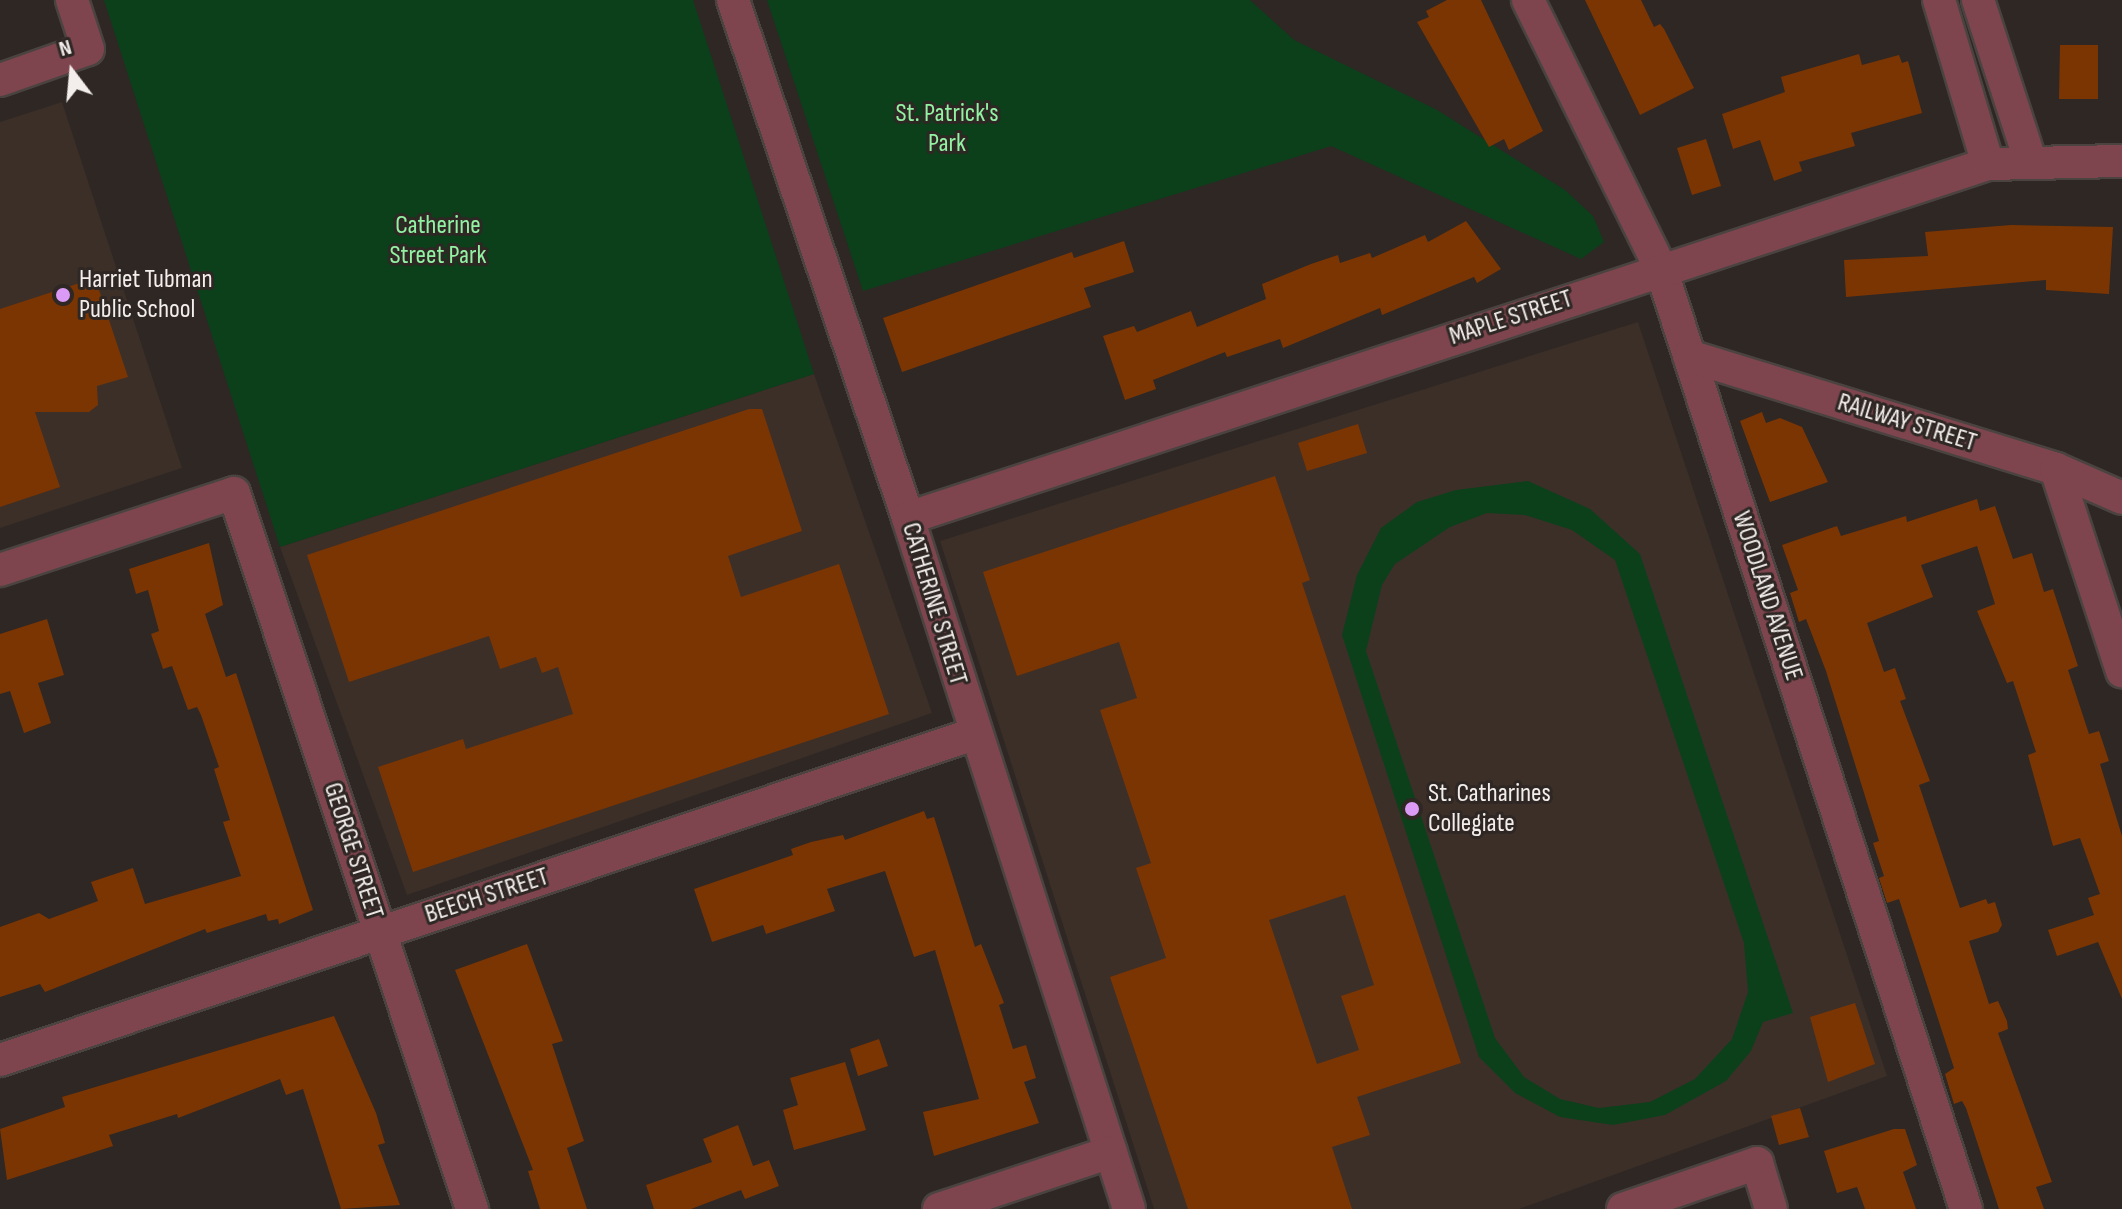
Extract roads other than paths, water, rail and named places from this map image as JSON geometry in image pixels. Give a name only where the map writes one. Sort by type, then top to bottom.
[{"type":"street","points":[[0,80],[88,49],[72,0]]},
{"type":"street","name":"CATHERINE STREET","points":[[733,0],[908,518],[974,734],[1129,1209]]},
{"type":"street","name":"WOODLAND AVENUE","points":[[1528,0],[1661,269],[1966,1209]]},
{"type":"street","points":[[1939,0],[1988,164]]},
{"type":"street","points":[[1978,0],[2030,160]]},
{"type":"street","name":"MAPLE STREET","points":[[908,518],[1988,164],[2030,160],[2122,161]]},
{"type":"street","name":"RAILWAY STREET","points":[[1689,356],[2056,469],[2122,498]]},
{"type":"street","points":[[2056,469],[2122,671]]},
{"type":"street","name":"GEORGE STREET","points":[[0,570],[234,493],[472,1209]]},
{"type":"street","name":"BEECH STREET","points":[[0,1060],[974,734]]},
{"type":"street","points":[[939,1209],[1111,1152]]},
{"type":"street","points":[[1623,1209],[1757,1163],[1771,1209]]},
{"type":"place","name":"Harriet Tubman Public School","points":[[63,295]]},
{"type":"place","name":"St. Catharines Collegiate","points":[[1412,809]]},
{"type":"park label","name":"St. Patrick's Park","points":[[947,129]]},
{"type":"park label","name":"Catherine Street Park","points":[[438,241]]}]
